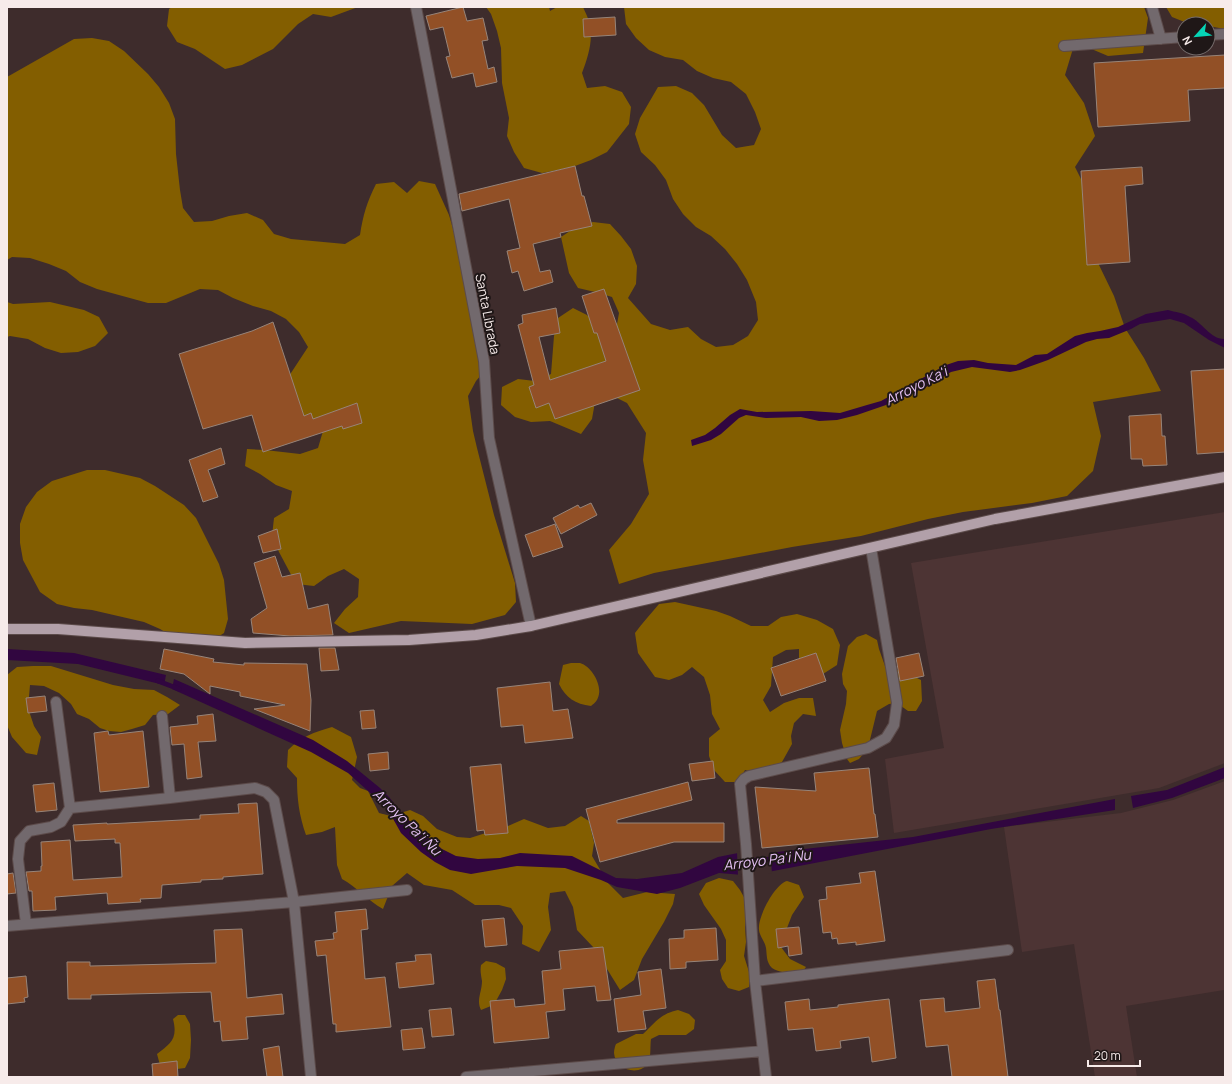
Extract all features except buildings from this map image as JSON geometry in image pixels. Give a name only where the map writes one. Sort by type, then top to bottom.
[{"type":"main road","points":[[7,629],[58,629],[245,643],[409,640],[476,635],[531,626],[995,519],[1225,477]]},
{"type":"street","name":"Santa Librada","points":[[416,7],[484,361],[489,438],[531,626]]},
{"type":"street","points":[[1152,7],[1160,39]]},
{"type":"street","points":[[1064,46],[1176,38]]},
{"type":"street","points":[[766,1077],[755,981],[746,844],[740,784],[749,776],[868,748],[886,738],[894,725],[897,703],[871,548]]},
{"type":"street","points":[[26,924],[18,859],[20,841],[29,831],[51,827],[61,822],[70,808],[56,702]]},
{"type":"street","points":[[162,716],[170,798]]},
{"type":"street","points":[[70,808],[255,788],[266,792],[274,800],[294,902],[311,1077]]},
{"type":"street","points":[[7,926],[294,902],[407,890]]},
{"type":"street","points":[[755,981],[1008,950]]},
{"type":"street","points":[[466,1077],[763,1051]]},
{"type":"shaded area","points":[[172,7],[358,7],[331,17],[313,14],[298,24],[273,49],[242,65],[225,69],[195,49],[177,42],[167,26],[169,9]]},
{"type":"shaded area","points":[[486,7],[549,7],[550,11],[557,7],[583,7],[589,20],[591,35],[588,54],[582,73],[587,88],[605,86],[622,92],[631,107],[629,124],[607,152],[575,166],[558,170],[542,173],[524,168],[514,152],[507,136],[509,118],[502,83],[501,48],[491,14]]},
{"type":"shaded area","points":[[624,7],[1144,7],[1148,18],[1143,53],[1108,56],[1075,42],[1065,75],[1084,103],[1095,136],[1075,167],[1090,197],[1100,230],[1099,265],[1114,296],[1125,328],[1144,358],[1161,391],[1093,402],[1101,436],[1093,471],[1067,496],[1032,503],[963,512],[928,519],[861,536],[792,547],[654,573],[619,584],[609,550],[631,524],[649,494],[643,460],[646,433],[627,403],[611,395],[595,402],[592,419],[581,434],[550,421],[531,422],[515,417],[501,405],[502,387],[518,379],[535,381],[551,374],[554,336],[558,318],[573,308],[587,315],[599,328],[616,330],[619,313],[612,297],[578,288],[569,273],[561,237],[576,227],[593,222],[610,224],[631,249],[637,266],[636,284],[628,298],[651,324],[670,330],[688,327],[701,339],[716,347],[733,345],[748,336],[758,320],[756,302],[747,280],[725,249],[711,236],[696,227],[683,214],[673,199],[666,180],[655,165],[641,152],[635,134],[640,118],[658,87],[676,86],[692,93],[704,105],[722,135],[736,148],[754,145],[761,129],[746,94],[731,82],[713,78],[697,71],[683,60],[665,57],[649,50],[636,38],[626,24]]},
{"type":"shaded area","points":[[1166,7],[1225,7],[1225,29],[1216,27],[1216,16],[1176,16],[1176,19],[1172,17]]},
{"type":"shaded area","points":[[92,38],[109,41],[124,51],[148,74],[159,87],[169,103],[175,119],[176,154],[183,208],[194,222],[212,221],[247,213],[263,220],[274,234],[291,239],[345,244],[360,235],[362,221],[376,184],[394,182],[407,193],[419,181],[435,184],[449,215],[454,232],[487,368],[476,381],[468,396],[477,448],[494,515],[515,583],[516,602],[505,615],[472,624],[401,621],[349,633],[334,623],[345,609],[358,597],[359,579],[344,569],[328,576],[314,586],[296,584],[272,536],[274,518],[289,509],[292,491],[276,485],[245,466],[247,449],[300,454],[318,448],[323,431],[291,417],[289,376],[308,347],[299,332],[286,319],[271,311],[233,298],[218,290],[200,289],[166,303],[148,303],[97,289],[80,282],[66,271],[30,258],[12,257],[7,260],[7,77],[74,39]]},
{"type":"shaded area","points":[[7,302],[13,304],[50,302],[84,310],[99,317],[108,333],[95,346],[78,352],[61,353],[45,348],[28,339],[10,336],[7,337]]},
{"type":"shaded area","points":[[87,470],[105,470],[140,478],[184,505],[196,518],[219,564],[224,580],[228,619],[224,633],[210,642],[175,638],[144,622],[92,610],[57,604],[40,592],[23,560],[20,543],[20,524],[26,507],[37,492],[52,481]]},
{"type":"shaded area","points":[[1225,512],[1225,763],[1159,788],[894,833],[885,759],[944,748],[911,563]]},
{"type":"shaded area","points":[[675,602],[716,611],[751,626],[768,626],[781,617],[797,614],[817,620],[833,629],[840,645],[837,665],[823,674],[799,659],[799,649],[786,650],[773,657],[771,686],[763,700],[770,712],[784,703],[799,698],[813,698],[816,716],[803,714],[794,723],[791,736],[792,744],[782,762],[760,773],[745,770],[738,782],[725,782],[714,770],[709,756],[709,738],[720,729],[712,714],[710,695],[704,677],[692,667],[682,675],[669,680],[655,677],[638,653],[635,633],[659,604]]},
{"type":"shaded area","points":[[866,634],[877,640],[885,666],[907,673],[921,680],[922,701],[916,711],[908,711],[897,703],[889,704],[877,711],[868,748],[859,759],[850,763],[847,759],[842,743],[840,730],[846,704],[847,691],[843,684],[842,674],[848,646],[857,637]]},
{"type":"shaded area","points":[[580,663],[584,665],[591,671],[597,680],[599,696],[591,706],[580,704],[572,700],[568,697],[559,684],[563,665]]},
{"type":"shaded area","points":[[51,666],[113,685],[134,689],[154,690],[180,705],[168,714],[153,715],[145,725],[121,732],[109,731],[100,728],[89,719],[77,714],[71,704],[59,693],[44,686],[30,685],[28,708],[34,726],[41,737],[37,755],[26,753],[12,737],[7,725],[7,675],[17,667]]},
{"type":"shaded area","points":[[332,727],[351,737],[357,757],[352,780],[360,788],[368,791],[379,813],[391,816],[410,810],[423,816],[437,829],[457,837],[470,838],[508,826],[524,819],[548,828],[565,826],[581,816],[589,821],[594,843],[592,856],[608,883],[623,898],[647,892],[675,894],[673,904],[642,959],[634,980],[620,990],[594,948],[577,930],[573,907],[565,891],[550,893],[548,907],[551,930],[539,952],[522,944],[523,926],[511,908],[499,905],[475,905],[452,890],[424,885],[407,873],[392,886],[383,909],[342,879],[337,865],[335,827],[322,832],[306,835],[299,807],[297,778],[287,767],[288,750],[293,745],[308,736]]},
{"type":"shaded area","points":[[1225,781],[1225,991],[1126,1006],[1137,1077],[1095,1077],[1074,944],[1022,952],[1004,827],[1121,813],[1173,800]]},
{"type":"shaded area","points":[[719,878],[733,881],[745,899],[746,942],[744,956],[750,975],[749,987],[739,991],[728,988],[722,979],[720,970],[726,961],[726,940],[721,929],[704,905],[699,894],[706,883]]},
{"type":"shaded area","points":[[787,881],[799,885],[804,897],[781,936],[781,947],[790,959],[806,967],[799,976],[781,972],[770,966],[765,945],[759,930],[762,915],[768,901],[782,883]]},
{"type":"shaded area","points":[[486,961],[496,963],[505,968],[506,979],[496,1001],[491,1006],[481,1010],[479,999],[482,985],[481,965]]},
{"type":"shaded area","points":[[678,1010],[689,1014],[695,1020],[694,1029],[686,1035],[659,1035],[651,1039],[649,1061],[640,1069],[629,1070],[619,1064],[615,1059],[614,1053],[616,1044],[636,1034],[643,1034],[662,1016]]},
{"type":"shaded area","points":[[178,1015],[185,1015],[190,1024],[191,1040],[190,1058],[185,1068],[177,1069],[160,1065],[157,1054],[172,1040],[175,1031],[173,1019]]},
{"type":"water","name":"Arroyo Ka'i","points":[[1168,310],[1194,319],[1215,337],[1225,339],[1225,348],[1209,340],[1184,323],[1170,319],[1140,324],[1109,338],[1086,342],[1048,360],[1020,370],[1010,372],[972,367],[951,372],[926,387],[886,405],[837,420],[819,421],[801,417],[766,418],[746,415],[739,418],[721,434],[711,440],[692,446],[691,440],[705,435],[740,409],[757,412],[811,411],[840,413],[881,401],[946,365],[958,361],[974,360],[988,363],[1016,365],[1035,355],[1047,354],[1075,336],[1118,327],[1146,314]]},
{"type":"water","points":[[7,649],[74,653],[166,675],[164,685],[78,664],[7,660]]},
{"type":"water","points":[[174,679],[313,740],[347,761],[380,788],[404,816],[442,849],[456,856],[478,859],[500,858],[520,853],[572,856],[616,878],[637,879],[682,873],[718,857],[743,852],[743,875],[719,873],[680,888],[657,894],[617,887],[565,868],[517,866],[471,874],[450,870],[421,852],[401,833],[387,808],[348,773],[311,752],[172,689]]},
{"type":"water","points":[[1225,767],[1225,778],[1172,798],[1133,808],[1131,796],[1167,790]]},
{"type":"water","points":[[1115,799],[1115,810],[991,829],[768,872],[768,853],[913,837]]},
{"type":"pier","points":[[744,850],[744,877],[738,876],[737,852]]},
{"type":"pier","points":[[767,851],[770,851],[772,873],[768,874],[766,872]]},
{"type":"waterway","name":"Arroyo Pa'i Ñu","points":[[158,681],[179,689]]},
{"type":"waterway","name":"Arroyo Pa'i Ñu","points":[[746,861],[774,859]]}]
